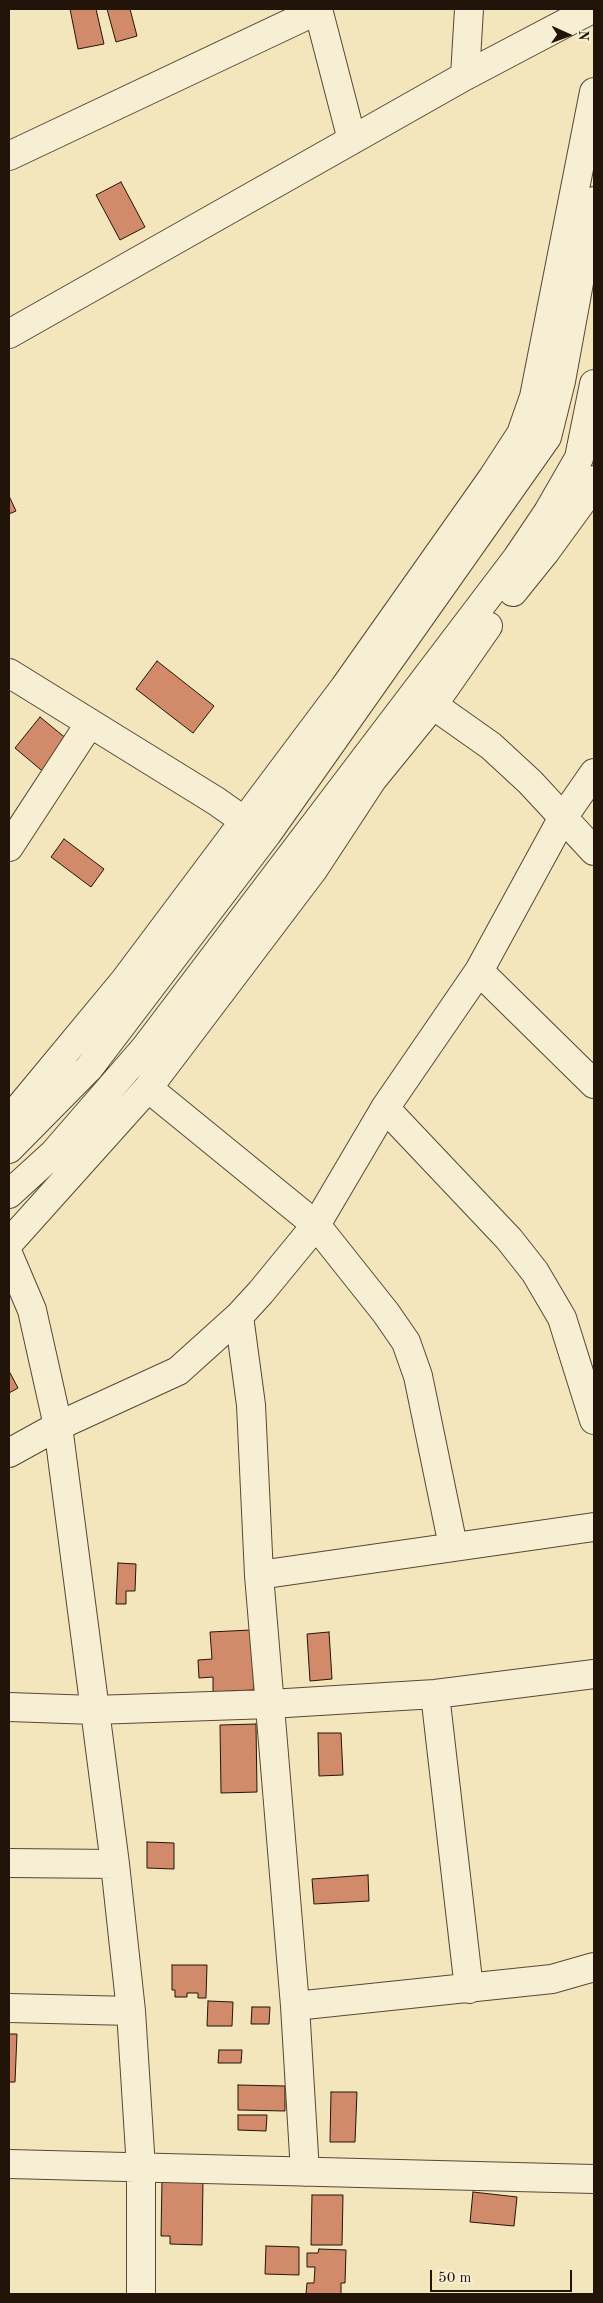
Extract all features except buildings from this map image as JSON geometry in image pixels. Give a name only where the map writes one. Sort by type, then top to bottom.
[{"type":"street","points":[[9,156],[318,9],[352,140]]},
{"type":"street","points":[[465,76],[469,9]]},
{"type":"street","points":[[9,334],[465,76],[592,9]]},
{"type":"street","points":[[9,1120],[125,980],[243,820],[350,680],[521,434],[534,397],[594,92]]},
{"type":"street","points":[[9,1149],[89,1068],[267,834],[547,437],[561,381],[594,201]]},
{"type":"street","points":[[9,1194],[54,1153],[145,1048],[517,558],[548,512],[579,458],[594,384]]},
{"type":"street","points":[[9,1243],[148,1088],[313,870],[372,780],[433,705],[505,602],[546,551],[589,492],[594,480]]},
{"type":"street","points":[[9,673],[216,801],[243,820]]},
{"type":"street","points":[[433,705],[491,746],[530,782],[562,819],[594,851]]},
{"type":"street","points":[[9,847],[90,723]]},
{"type":"street","points":[[9,1453],[58,1426],[178,1371],[239,1316],[316,1225],[385,1108],[479,971],[562,819],[594,773]]},
{"type":"street","points":[[479,971],[594,1084]]},
{"type":"street","points":[[148,1088],[316,1225],[386,1312],[406,1342],[418,1376],[453,1546]]},
{"type":"street","points":[[385,1108],[509,1239],[535,1272],[562,1318],[594,1420]]},
{"type":"street","points":[[9,1256],[32,1310],[58,1426],[115,1864],[131,2011],[141,2168],[141,2294]]},
{"type":"street","points":[[239,1316],[250,1405],[259,1575],[295,2006],[305,2172]]},
{"type":"street","points":[[259,1575],[594,1527]]},
{"type":"street","points":[[9,1707],[94,1710],[270,1704],[435,1694],[594,1674]]},
{"type":"street","points":[[435,1694],[469,1989]]},
{"type":"street","points":[[9,1863],[115,1864]]},
{"type":"street","points":[[295,2006],[552,1979],[594,1967]]},
{"type":"street","points":[[9,2008],[131,2011]]},
{"type":"street","points":[[9,2164],[594,2180]]}]
